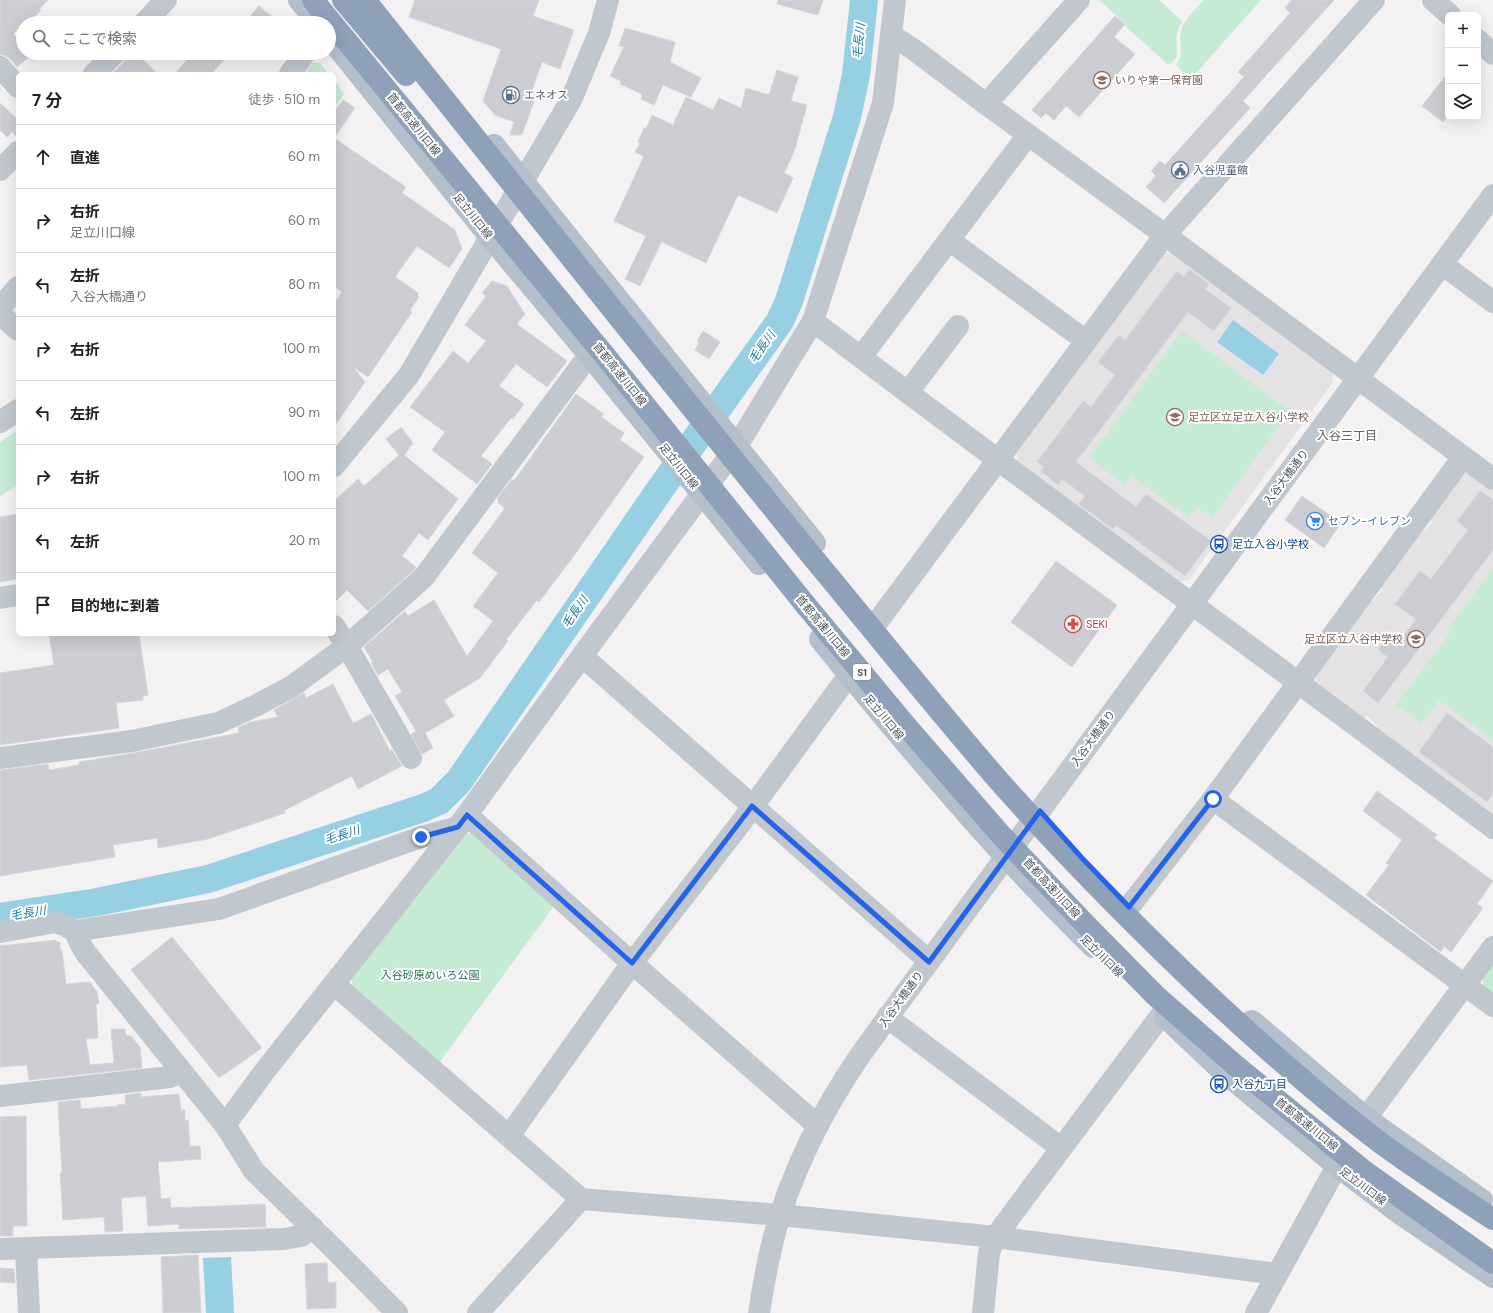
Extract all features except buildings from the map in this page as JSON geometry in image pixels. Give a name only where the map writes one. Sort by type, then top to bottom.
[{"type":"highway","name":"首都高速川口線","points":[[313,0],[326,16]]},
{"type":"highway","points":[[343,0],[554,252],[668,380]]},
{"type":"highway","points":[[365,0],[668,380],[898,660],[994,774],[1083,872],[1158,948],[1252,1036],[1327,1100],[1382,1144],[1443,1198],[1493,1234]]},
{"type":"highway","name":"首都高速川口線","points":[[336,28],[606,357],[804,603],[907,727],[1001,835],[1156,996],[1236,1066],[1364,1171],[1493,1263]]},
{"type":"highway","points":[[804,603],[919,731],[1056,877],[1165,986],[1245,1057],[1358,1150],[1493,1251]]},
{"type":"highway","points":[[1382,1144],[1493,1220]]},
{"type":"main road","points":[[299,0],[312,16]]},
{"type":"main road","points":[[376,0],[878,621],[958,717],[1082,858],[1129,907],[1259,1028],[1366,1118],[1493,1208]]},
{"type":"main road","name":"足立川口線","points":[[336,46],[490,237],[589,355],[849,675],[974,823],[1096,950],[1220,1069],[1337,1166],[1399,1212],[1493,1277]]},
{"type":"street","points":[[151,16],[166,0]]},
{"type":"street","points":[[329,16],[339,0]]},
{"type":"street","points":[[336,464],[409,375],[571,100],[599,33],[608,0]]},
{"type":"street","points":[[225,1125],[264,1072],[463,821],[582,656],[738,446],[813,321],[883,103],[895,0]]},
{"type":"street","points":[[986,104],[1079,0]]},
{"type":"street","points":[[878,621],[1165,235],[1374,0]]},
{"type":"street","points":[[1433,0],[1447,12]]},
{"type":"street","points":[[891,35],[913,49],[1493,479]]},
{"type":"street","points":[[1481,43],[1493,54]]},
{"type":"street","points":[[98,72],[109,60]]},
{"type":"street","points":[[291,72],[300,60]]},
{"type":"street","points":[[0,66],[16,85]]},
{"type":"street","points":[[861,357],[1028,135]]},
{"type":"street","points":[[0,170],[16,154]]},
{"type":"street","name":"入谷大橋通り","points":[[759,1313],[768,1259],[780,1215],[797,1171],[817,1125],[861,1052],[1359,379],[1493,195]]},
{"type":"street","points":[[949,240],[1086,341]]},
{"type":"street","points":[[1442,264],[1493,302]]},
{"type":"street","points":[[0,308],[16,289]]},
{"type":"street","points":[[0,314],[16,328]]},
{"type":"street","points":[[813,321],[997,460],[1493,828]]},
{"type":"street","points":[[908,392],[958,326]]},
{"type":"street","points":[[0,758],[132,742],[218,723],[291,688],[347,646],[424,577],[589,355]]},
{"type":"street","points":[[0,422],[16,411]]},
{"type":"street","points":[[1129,907],[1213,799],[1463,457]]},
{"type":"street","points":[[0,598],[16,595]]},
{"type":"street","points":[[336,629],[411,758]]},
{"type":"street","points":[[582,656],[929,962]]},
{"type":"street","points":[[509,1136],[632,963],[752,806],[849,675]]},
{"type":"street","points":[[1213,799],[1493,1006]]},
{"type":"street","points":[[0,932],[55,922],[75,931],[219,909],[463,821]]},
{"type":"street","points":[[463,821],[632,963],[817,1125]]},
{"type":"street","points":[[75,931],[85,952],[225,1125],[254,1171],[397,1313]]},
{"type":"street","points":[[1366,1118],[1493,947]]},
{"type":"street","points":[[334,984],[581,1199],[780,1215],[995,1237],[1277,1274]]},
{"type":"street","points":[[983,1313],[989,1253],[995,1237],[1162,1014]]},
{"type":"street","points":[[887,1017],[1061,1148]]},
{"type":"street","points":[[0,1096],[170,1078],[181,1072]]},
{"type":"street","points":[[1256,1313],[1337,1166]]},
{"type":"street","points":[[478,1313],[581,1199]]},
{"type":"street","points":[[0,1250],[284,1239],[301,1236],[312,1227]]},
{"type":"street","points":[[26,1248],[29,1313]]},
{"type":"shaded area","name":"足立区立足立入谷小学校","points":[[1164,253],[1173,253],[1332,371],[1333,382],[1189,580],[1180,581],[1017,462],[1017,453]]},
{"type":"shaded area","name":"足立区立入谷中学校","points":[[1468,473],[1493,491],[1493,816],[1376,729],[1377,725],[1367,716],[1362,719],[1316,685],[1315,672],[1364,605],[1369,605],[1382,590],[1380,583],[1418,531],[1424,531],[1432,523],[1430,516],[1458,477]]},
{"type":"green space","points":[[1099,0],[1159,0],[1182,22],[1179,26],[1177,34],[1177,57],[1169,65],[1125,26],[1126,24]]},
{"type":"green space","points":[[1204,0],[1261,0],[1191,79],[1176,65],[1181,56],[1180,36],[1187,18]]},
{"type":"green space","points":[[313,63],[320,63],[327,72],[306,72]]},
{"type":"green space","points":[[336,84],[344,94],[336,105]]},
{"type":"green space","points":[[1182,331],[1290,411],[1212,518],[1197,507],[1189,518],[1132,476],[1125,485],[1089,458]]},
{"type":"green space","points":[[16,431],[16,486],[0,496],[0,442]]},
{"type":"green space","points":[[1493,569],[1493,740],[1439,700],[1421,723],[1396,705],[1450,633],[1447,630]]},
{"type":"green space","name":"入谷砂原めいろ公園","points":[[475,833],[554,906],[439,1063],[352,989],[352,978],[462,834]]},
{"type":"green space","points":[[1493,962],[1493,996],[1483,988],[1483,975]]},
{"type":"water","points":[[1233,320],[1279,354],[1263,375],[1217,342]]},
{"type":"water","points":[[231,1257],[234,1313],[206,1313],[203,1258]]},
{"type":"waterway","name":"毛長川","points":[[0,917],[97,902],[208,879],[423,808],[439,801],[459,781],[661,488],[780,321],[789,301],[847,117],[856,75],[864,0]]},
{"type":"place","name":"いりや第一保育園","points":[[1102,80]]},
{"type":"place","name":"エネオス","points":[[511,95]]},
{"type":"place","name":"入谷児童館","points":[[1180,170]]},
{"type":"place","name":"足立区立足立入谷小学校","points":[[1175,417]]},
{"type":"place","name":"セブン-イレブン","points":[[1315,521]]},
{"type":"place","name":"足立入谷小学校","points":[[1219,544]]},
{"type":"place","name":"SEKI","points":[[1073,624]]},
{"type":"place","name":"足立区立入谷中学校","points":[[1416,639]]},
{"type":"place","name":"入谷九丁目","points":[[1219,1084]]},
{"type":"district","name":"入谷三丁目","points":[[1347,436]]},
{"type":"route","points":[[421,837],[458,827],[467,815],[632,963],[752,806],[929,962],[1040,811],[1129,907],[1213,799]]}]
